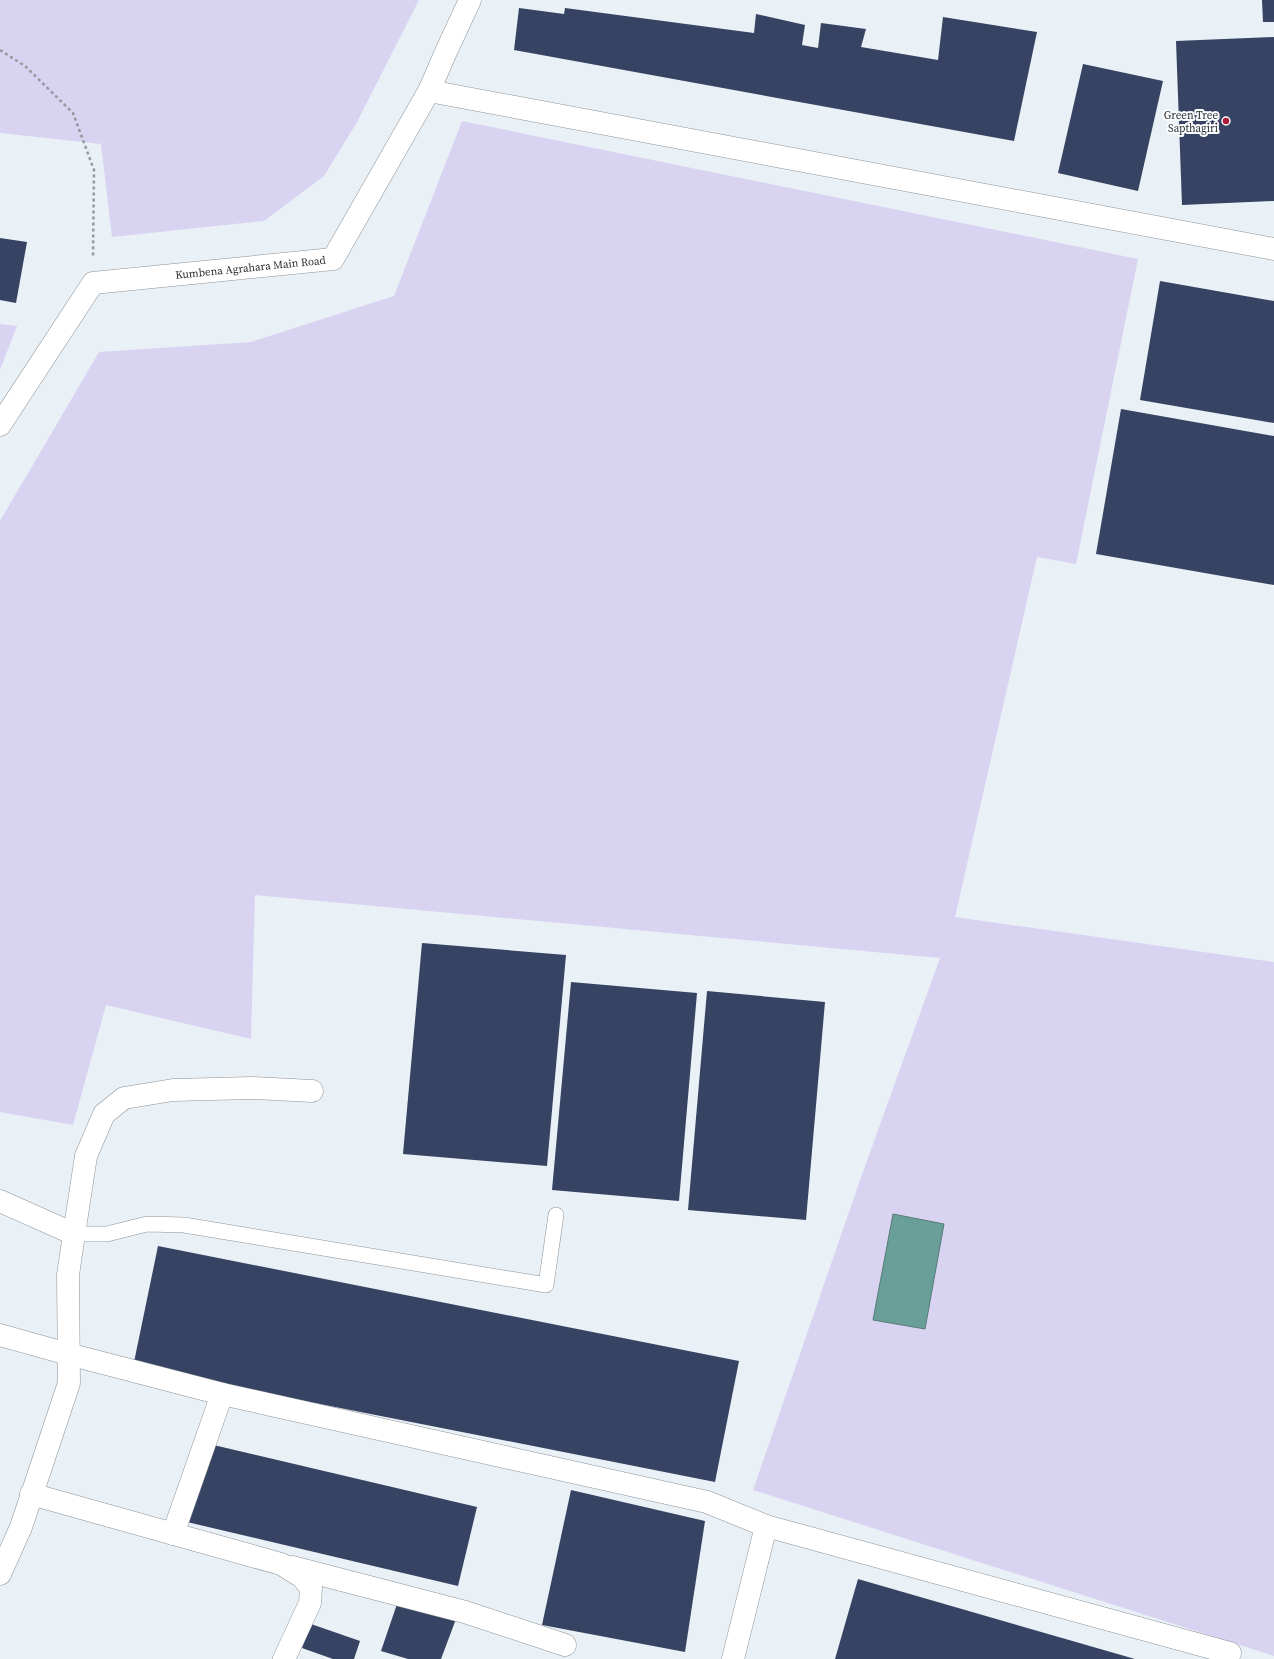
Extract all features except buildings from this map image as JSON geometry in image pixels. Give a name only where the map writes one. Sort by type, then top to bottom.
[{"type":"street","name":"Kumbena Agrahara Main Road","points":[[93,283],[334,259],[430,91],[470,0]]},
{"type":"street","points":[[430,91],[1274,249]]},
{"type":"street","points":[[0,425],[93,283]]},
{"type":"street","points":[[0,1574],[21,1527],[68,1383],[68,1275],[86,1156],[104,1114],[124,1098],[173,1090],[252,1088],[312,1091]]},
{"type":"street","points":[[0,1201],[74,1234]]},
{"type":"street","points":[[0,1334],[68,1354],[222,1394],[707,1502],[766,1526],[1230,1654]]},
{"type":"street","points":[[174,1534],[222,1394]]},
{"type":"street","points":[[32,1494],[281,1564],[465,1612],[565,1645]]},
{"type":"street","points":[[732,1659],[766,1526]]},
{"type":"street","points":[[281,1564],[302,1577],[312,1588],[310,1603],[284,1659]]},
{"type":"lane","points":[[74,1234],[107,1234],[147,1224],[184,1225],[546,1286],[556,1215]]},
{"type":"path","points":[[0,50],[25,66],[73,113],[94,170],[93,283]]},
{"type":"shaded area","points":[[0,0],[419,0],[357,122],[324,176],[264,221],[112,237],[101,144],[0,133]]},
{"type":"shaded area","points":[[462,121],[1138,259],[1076,564],[1037,557],[955,917],[1274,962],[1274,1656],[753,1490],[859,1183],[940,958],[255,895],[251,1039],[106,1005],[73,1125],[0,1112],[0,521],[99,352],[251,342],[394,296]]},
{"type":"shaded area","points":[[0,324],[17,326],[0,370]]},
{"type":"shaded area","points":[[893,1214],[944,1224],[925,1329],[873,1320]]},
{"type":"place","name":"Green Tree Sapthagiri","points":[[1226,121]]}]
